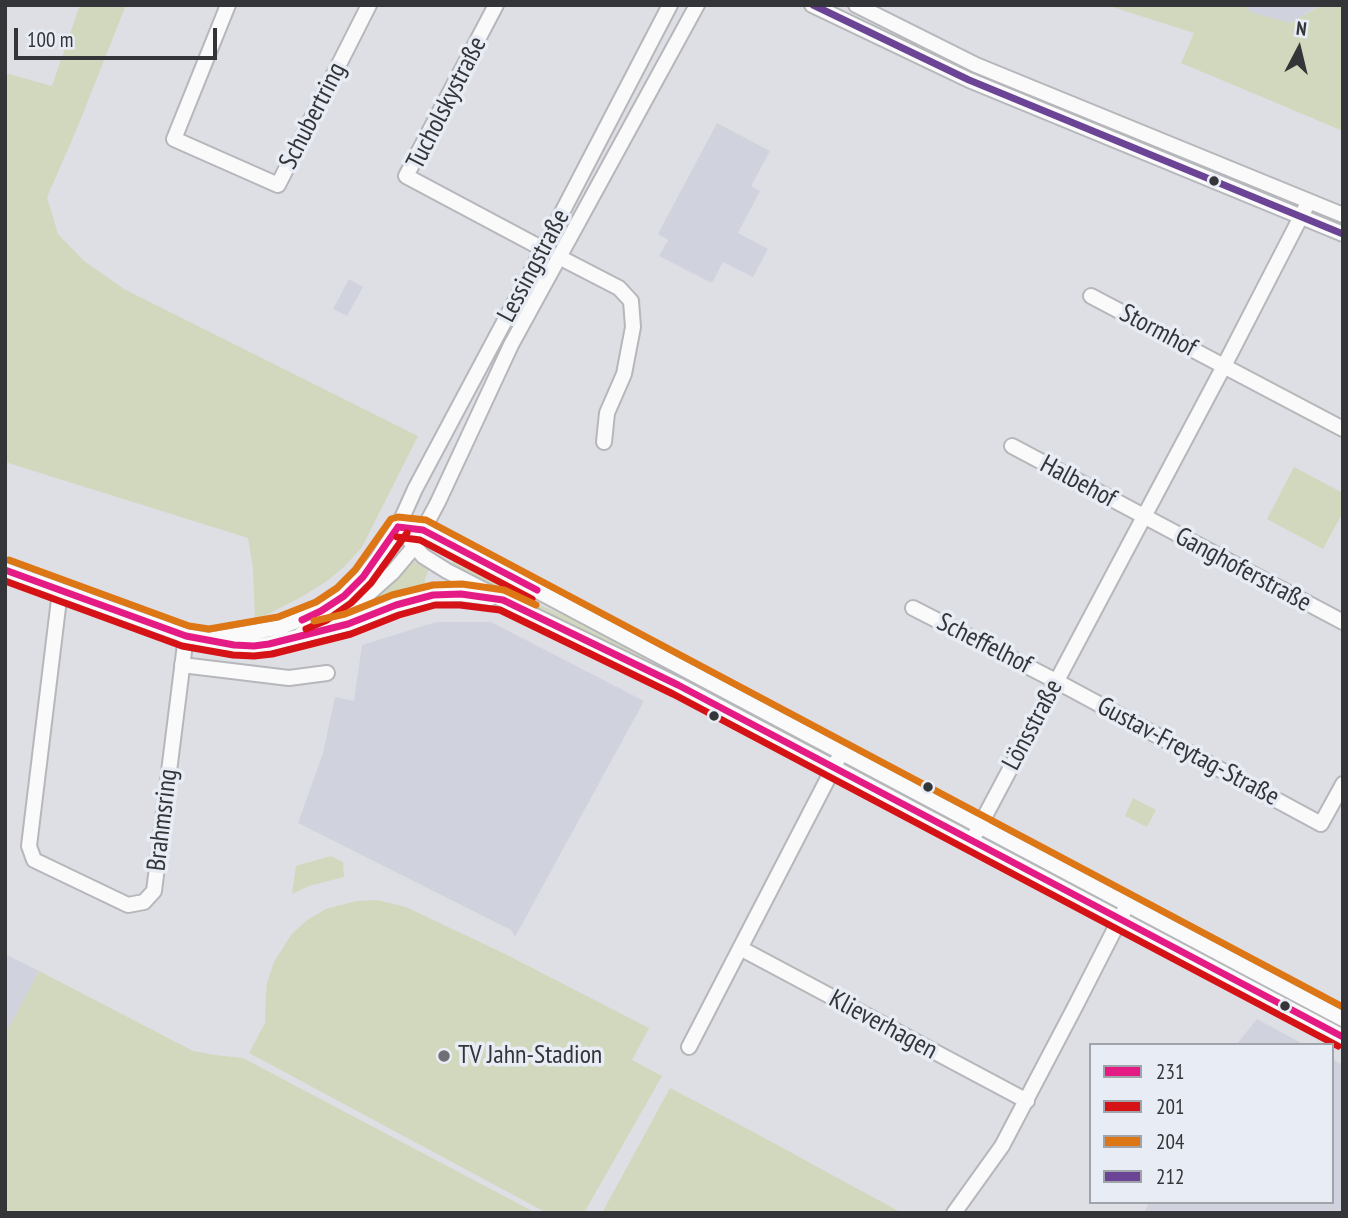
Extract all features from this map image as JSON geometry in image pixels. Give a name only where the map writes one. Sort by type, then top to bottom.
[{"type":"street","name":"Schubertring","points":[[228,5],[174,139],[278,185],[369,5]]},
{"type":"street","name":"Tucholskystraße","points":[[496,5],[406,176],[543,249]]},
{"type":"street","name":"Lessingstraße","points":[[209,640],[281,627],[321,611],[344,596],[377,559],[398,527],[670,5]]},
{"type":"street","name":"Lessingstraße","points":[[300,635],[335,617],[366,596],[393,572],[414,547],[457,464],[511,345],[697,5]]},
{"type":"street","points":[[812,5],[969,80],[1343,234]]},
{"type":"street","points":[[856,5],[976,65],[1343,215]]},
{"type":"street","name":"Lönsstraße","points":[[972,841],[1102,599],[1309,201]]},
{"type":"street","name":"Lessingstraße","points":[[559,257],[619,288],[631,302],[633,327],[624,374],[607,413],[604,442]]},
{"type":"street","name":"Stormhof","points":[[1091,296],[1343,429]]},
{"type":"street","name":"Halbehof","points":[[1012,446],[1144,517]]},
{"type":"street","name":"Ganghoferstraße","points":[[1144,517],[1343,622]]},
{"type":"street","points":[[398,527],[423,530],[1343,1019]]},
{"type":"street","points":[[398,527],[423,556],[438,566],[678,685],[1343,1037]]},
{"type":"street","points":[[5,570],[186,636],[234,645],[269,644],[348,624],[396,605],[433,595],[461,594],[503,600]]},
{"type":"street","name":"Brahmsring","points":[[60,591],[29,846],[34,860],[128,905],[144,902],[154,891],[186,636]]},
{"type":"street","name":"Scheffelhof","points":[[913,608],[1056,681]]},
{"type":"street","points":[[181,665],[289,678],[327,673]]},
{"type":"street","name":"Gustav-Freytag-Straße","points":[[1056,681],[1321,824],[1343,784]]},
{"type":"street","points":[[689,1047],[842,752]]},
{"type":"street","points":[[954,1213],[1002,1146],[1127,904]]},
{"type":"street","name":"Klieverhagen","points":[[740,948],[1027,1101]]},
{"type":"shaded area","points":[[1246,5],[1320,5],[1291,23],[1250,12]]},
{"type":"shaded area","points":[[717,123],[770,151],[751,186],[760,191],[738,233],[768,249],[753,277],[723,262],[712,283],[659,256],[668,240],[658,234]]},
{"type":"shaded area","points":[[349,279],[363,287],[347,316],[333,309]]},
{"type":"shaded area","points":[[436,622],[491,622],[644,701],[515,937],[511,930],[298,823],[323,753],[335,697],[354,701],[362,645]]},
{"type":"shaded area","points":[[5,954],[39,971],[5,1035]]},
{"type":"shaded area","points":[[1257,1019],[1301,1043],[1238,1043]]},
{"type":"shaded area","points":[[1334,1060],[1343,1065],[1343,1213],[1144,1213],[1148,1204],[1334,1204]]},
{"type":"green space","points":[[80,5],[126,5],[47,197],[58,234],[84,261],[124,289],[418,436],[362,547],[327,581],[255,621],[253,569],[248,538],[5,462],[5,73],[52,86]]},
{"type":"green space","points":[[1106,5],[1246,5],[1250,12],[1291,23],[1321,5],[1343,5],[1343,131],[1181,63],[1194,33]]},
{"type":"green space","points":[[1294,467],[1343,493],[1343,512],[1323,549],[1267,519]]},
{"type":"green space","points":[[413,561],[429,569],[425,589],[371,607],[369,604]]},
{"type":"green space","points":[[453,561],[521,597],[587,625],[676,672],[675,676],[519,601],[451,565]]},
{"type":"green space","points":[[1133,798],[1156,810],[1147,827],[1125,816]]},
{"type":"green space","points":[[331,856],[343,862],[344,877],[309,886],[292,894],[296,866]]},
{"type":"green space","name":"TV Jahn-Stadion","points":[[377,900],[406,907],[649,1028],[632,1060],[662,1076],[584,1213],[547,1213],[249,1053],[265,1023],[267,983],[274,962],[291,935],[307,920],[326,909],[356,901]]},
{"type":"green space","points":[[39,971],[193,1051],[243,1058],[536,1213],[5,1213],[5,1035]]},
{"type":"green space","points":[[670,1088],[746,1128],[902,1213],[602,1213]]},
{"type":"transit line","name":"212","points":[[813,5],[969,80],[1343,234]]},
{"type":"transit line","name":"204","points":[[9,560],[189,626],[209,629],[278,617],[316,602],[337,588],[355,570],[391,519],[398,517],[426,520],[1343,1007]]},
{"type":"transit line","name":"231","points":[[398,527],[423,530],[537,590]]},
{"type":"transit line","name":"231","points":[[302,620],[344,596],[363,577],[398,527]]},
{"type":"transit line","name":"201","points":[[306,629],[327,620],[351,603],[371,583],[407,533]]},
{"type":"transit line","name":"201","points":[[397,537],[420,540],[532,599]]},
{"type":"transit line","name":"231","points":[[5,570],[186,636],[234,645],[269,644],[348,624],[396,605],[433,595],[461,594],[503,600],[678,685],[1343,1037]]},
{"type":"transit line","name":"201","points":[[5,581],[182,646],[233,655],[272,654],[351,634],[399,615],[435,605],[500,610],[673,694],[1332,1043]]},
{"type":"transit line","name":"204","points":[[314,621],[345,614],[392,595],[433,585],[462,584],[504,590],[536,605]]},
{"type":"transit line","name":"201","points":[[1334,1044],[1338,1046]]},
{"type":"place","name":"TV Jahn-Stadion","points":[[444,1056]]}]
